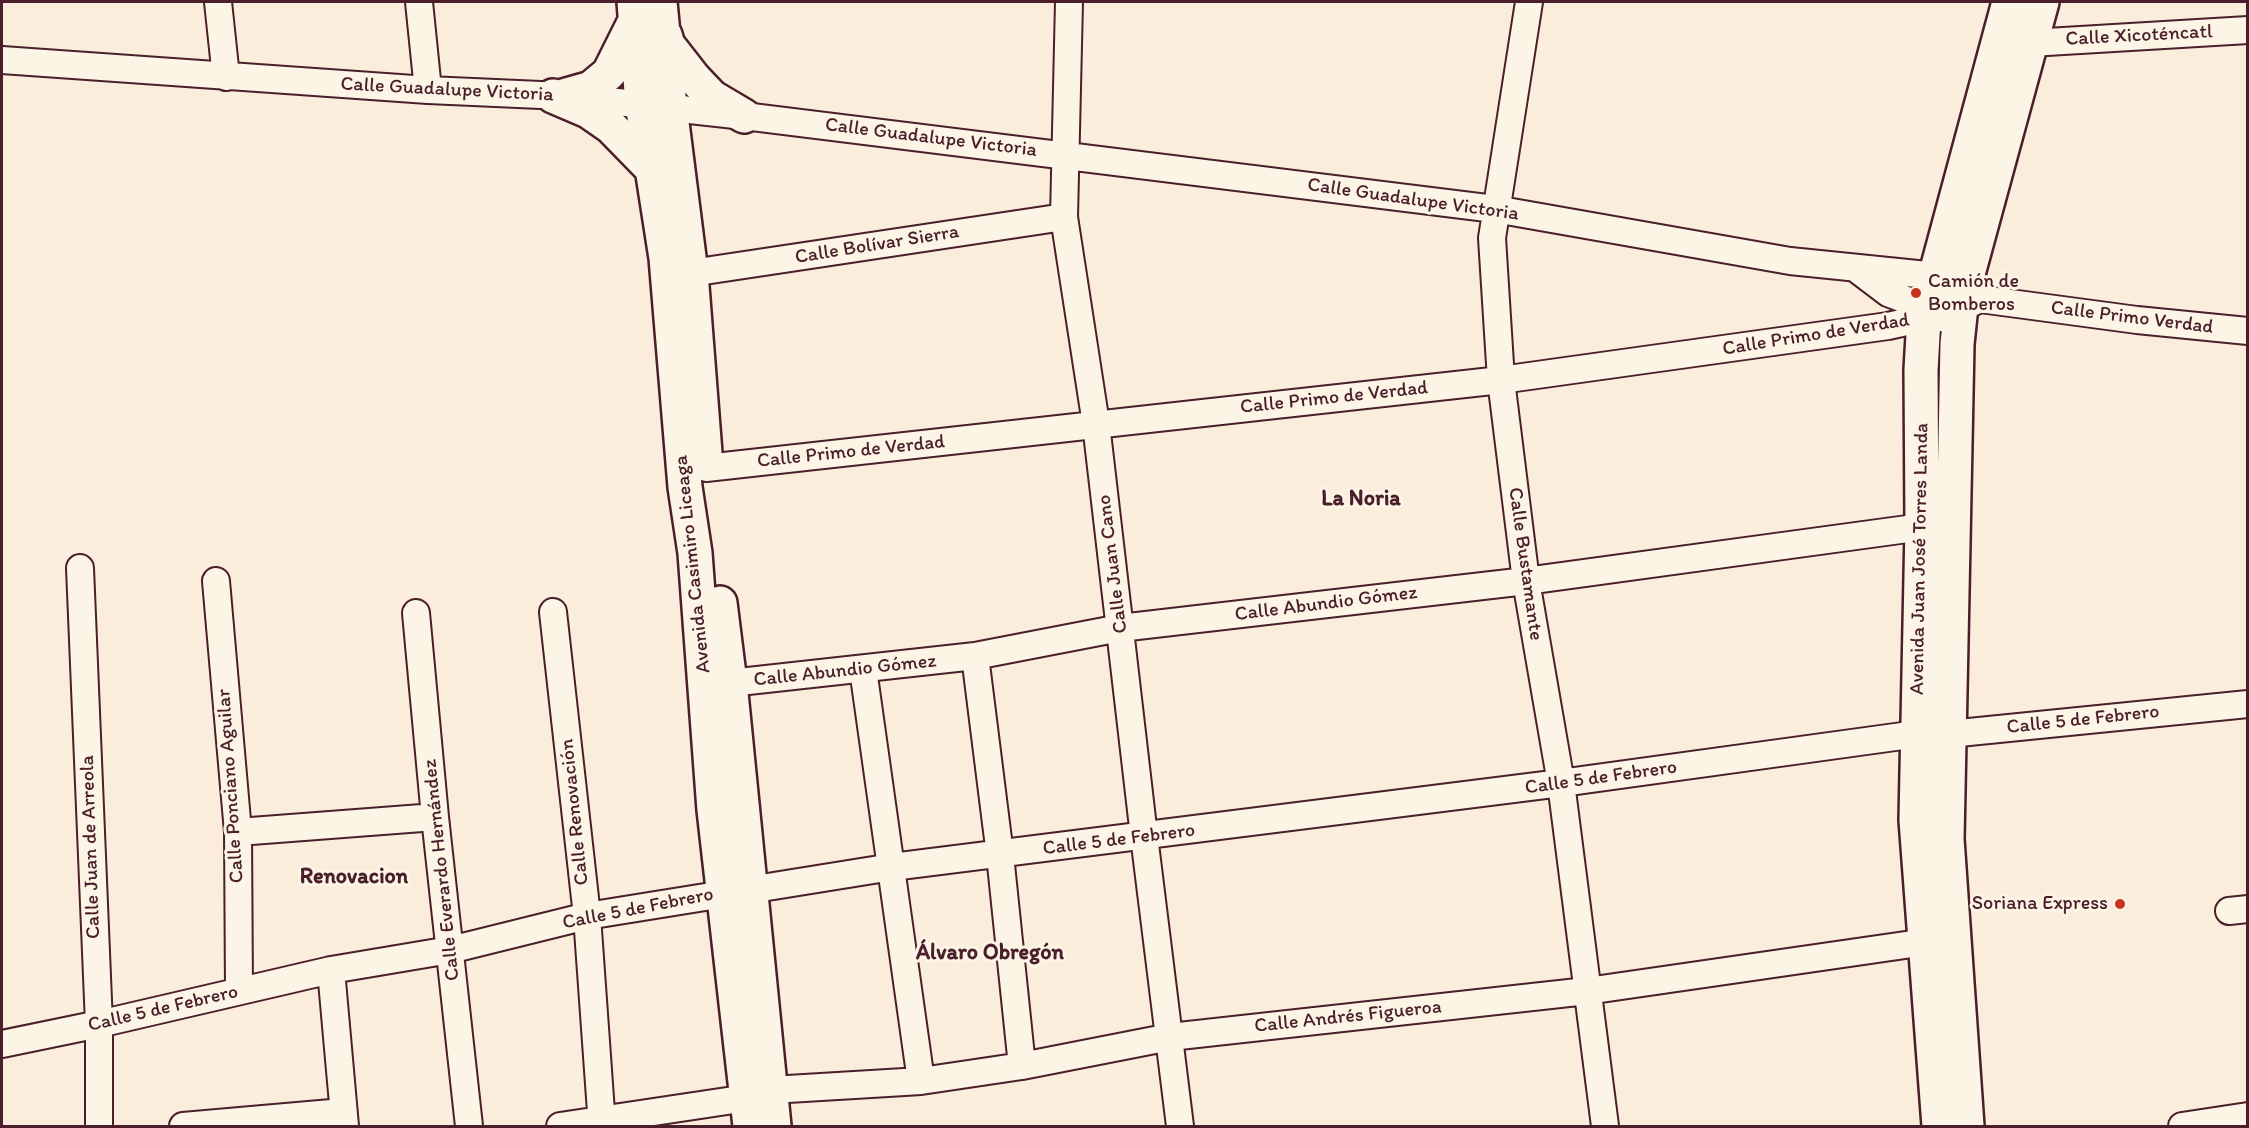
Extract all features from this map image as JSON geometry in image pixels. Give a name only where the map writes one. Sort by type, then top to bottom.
[{"type":"main road","name":"Avenida Juan José Torres Landa","points":[[1939,1126],[1916,820],[1933,734],[1961,296],[2009,2]]},
{"type":"main road","name":"Avenida Juan José Torres Landa","points":[[1967,1126],[1947,839],[1933,734],[1922,527],[1921,370],[1926,313],[1961,296],[2042,2]]},
{"type":"main road","points":[[558,96],[591,88],[609,73],[648,12],[668,45],[693,77],[712,97],[744,116]]},
{"type":"main road","name":"Avenida Casimiro Liceaga","points":[[648,12],[656,105],[691,273],[712,541],[730,684],[736,892],[756,1105],[774,1126]]},
{"type":"main road","points":[[558,96],[588,111],[611,127],[652,169]]},
{"type":"main road","name":"Avenida Casimiro Liceaga","points":[[656,105],[652,169],[666,258],[685,487],[695,552],[714,810],[736,892]]},
{"type":"street","points":[[218,2],[226,77]]},
{"type":"street","points":[[419,2],[428,90]]},
{"type":"street","name":"Calle Juan Cano","points":[[1069,2],[1064,216],[1096,424],[1180,1126]]},
{"type":"street","name":"Calle Bustamante","points":[[1529,2],[1492,238],[1501,380],[1526,581],[1561,783],[1605,1126]]},
{"type":"street","name":"Calle Xicoténcatl","points":[[2030,42],[2247,30]]},
{"type":"street","name":"Calle Guadalupe Victoria","points":[[2,60],[226,77],[558,96],[656,105],[1495,209],[1790,261],[1854,268],[1961,296]]},
{"type":"street","name":"Calle Bolívar Sierra","points":[[691,273],[1064,216]]},
{"type":"street","points":[[1854,268],[1888,293],[1926,313]]},
{"type":"street","name":"Calle Primo Verdad","points":[[1961,296],[2137,320],[2247,331]]},
{"type":"street","name":"Calle Primo de Verdad","points":[[706,468],[1501,380],[1888,326],[1926,313]]},
{"type":"street","name":"Calle Abundio Gómez","points":[[730,684],[975,656],[1120,628],[1526,581],[1922,527]]},
{"type":"street","name":"Calle Juan de Arreola","points":[[80,568],[99,1024],[99,1126]]},
{"type":"street","name":"Calle Ponciano Aguilar","points":[[216,581],[238,832],[239,991]]},
{"type":"street","name":"Calle Renovación","points":[[553,612],[587,916],[602,1123]]},
{"type":"street","name":"Calle Everardo Hernández","points":[[416,613],[435,817],[469,1126]]},
{"type":"street","points":[[975,656],[1000,855],[1022,1066]]},
{"type":"street","points":[[863,669],[921,1081]]},
{"type":"street","name":"Calle 5 de Febrero","points":[[2,1044],[99,1024],[330,970],[450,950],[587,916],[892,867],[1933,734],[2247,704]]},
{"type":"street","points":[[238,832],[435,817]]},
{"type":"street","name":"Calle Andrés Figueroa","points":[[560,1126],[756,1105],[921,1081],[1022,1066],[1170,1037],[1587,991],[1926,942]]},
{"type":"street","points":[[183,1126],[344,1119],[330,970]]},
{"type":"street","points":[[2182,1126],[2247,1116]]},
{"type":"place","name":"Camión de Bomberos","points":[[1916,293]]},
{"type":"place","name":"Soriana Express","points":[[2120,904]]},
{"type":"district","name":"La Noria","points":[[1361,499]]},
{"type":"district","name":"Renovacion","points":[[354,877]]},
{"type":"district","name":"Álvaro Obregón","points":[[990,953]]}]
